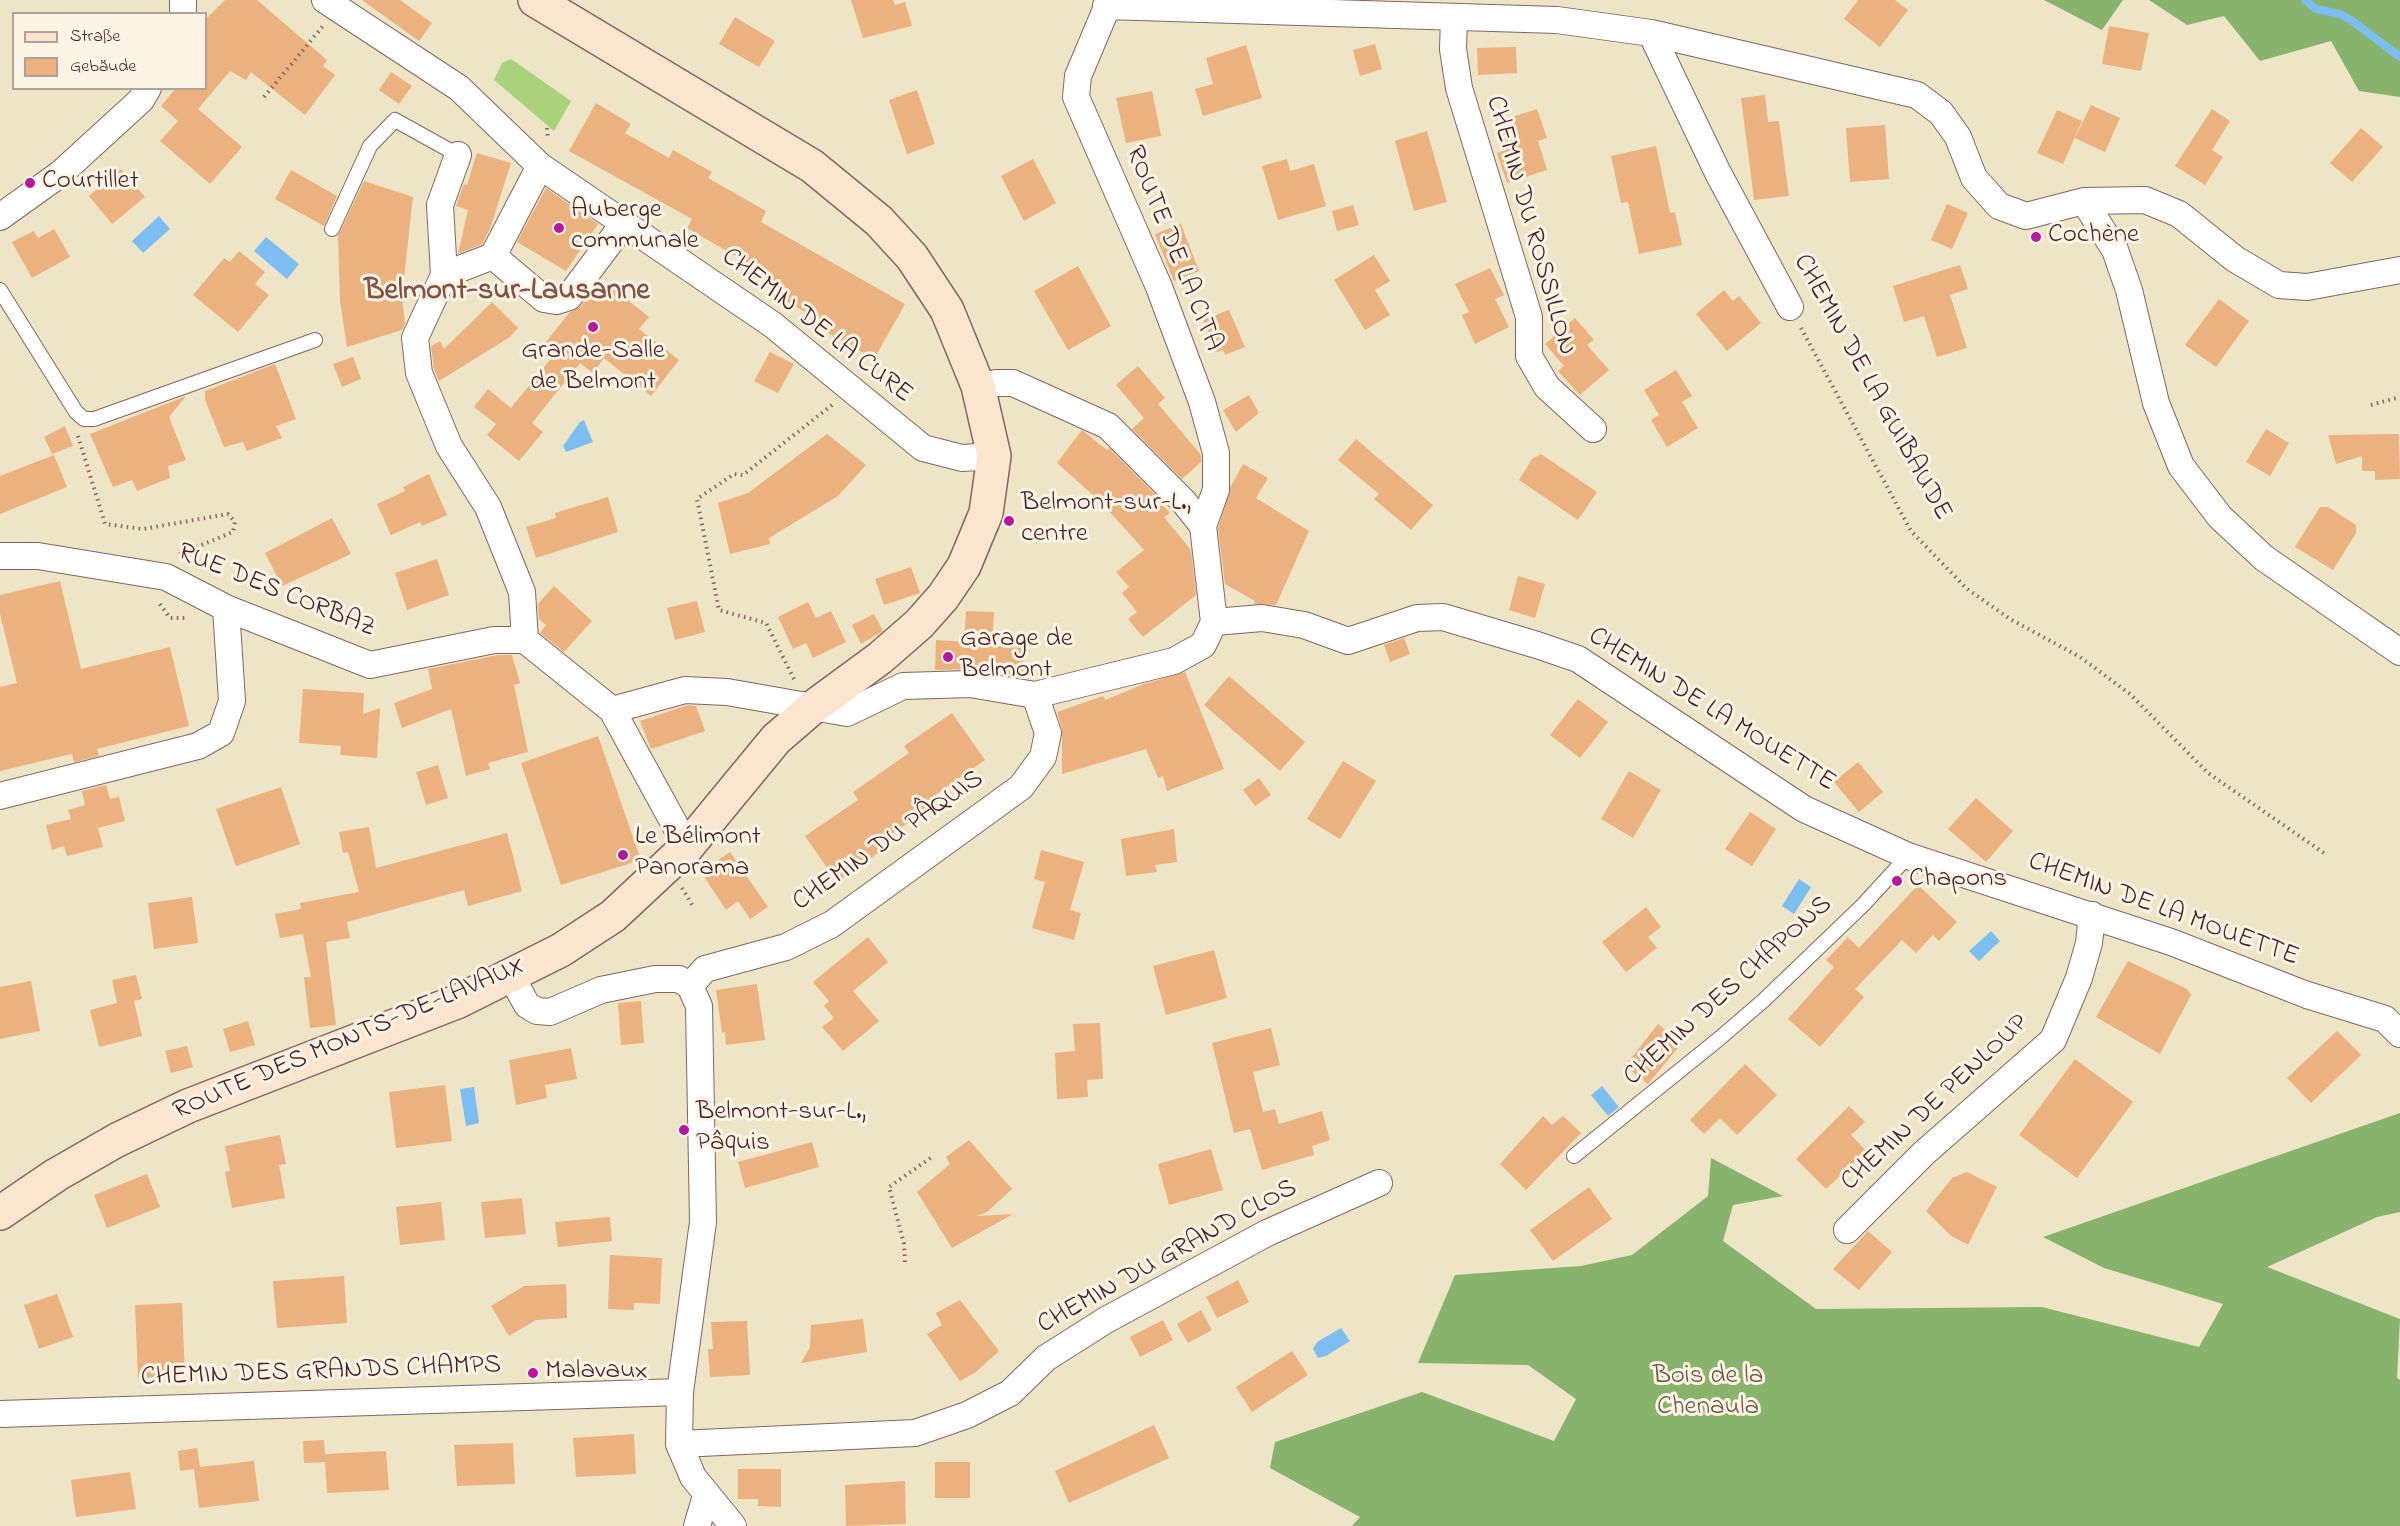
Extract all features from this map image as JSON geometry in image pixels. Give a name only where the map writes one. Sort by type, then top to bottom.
[{"type":"street","name":"ROUTE DES MONTS-DE-LAVAUX","points":[[4,1202],[117,1140],[188,1106],[459,1001],[561,950],[613,916],[687,847],[776,739],[804,695],[880,658],[919,624],[943,597],[964,566],[986,513],[994,456],[978,386],[947,310],[912,257],[879,221],[812,166],[536,0]]},
{"type":"street","points":[[1108,3],[1454,18],[1557,20],[1651,33],[1917,95],[1941,113],[1958,138],[1974,178],[1999,206],[2026,216],[2084,201],[2145,200],[2179,214],[2235,259],[2279,285],[2307,286],[2400,270]]},
{"type":"street","name":"ROUTE DE LA CITA","points":[[1108,3],[1078,76],[1076,97],[1159,287],[1202,402],[1216,453],[1216,489],[1203,526]]},
{"type":"street","name":"CHEMIN DE LA CURE","points":[[332,4],[459,87],[540,166],[773,325],[923,448],[962,458],[994,456]]},
{"type":"street","name":"CHEMIN DU ROSSILLON","points":[[1454,18],[1453,48],[1459,88],[1529,317],[1529,356],[1547,387],[1593,429]]},
{"type":"street","name":"CHEMIN DE LA GUIBAUDE","points":[[1651,33],[1718,173],[1790,307]]},
{"type":"street","points":[[0,217],[60,174],[141,100],[147,90]]},
{"type":"street","points":[[458,155],[440,205],[444,275],[415,338],[419,373],[449,446],[488,507],[522,592],[525,640],[612,710],[687,847]]},
{"type":"street","points":[[444,275],[493,256],[540,166]]},
{"type":"street","points":[[2084,201],[2115,249],[2129,290],[2156,403],[2181,466],[2220,517],[2264,558],[2400,651]]},
{"type":"street","points":[[493,256],[544,299],[556,301],[569,297],[625,222]]},
{"type":"street","points":[[612,710],[685,690],[804,695],[847,713],[903,686],[970,684],[1035,695],[1174,662],[1203,645],[1214,622],[1203,526],[1184,502],[1108,426],[1012,383],[996,383]]},
{"type":"street","name":"RUE DES CORBAZ","points":[[0,556],[38,556],[166,577],[226,608],[370,665],[494,640],[525,640]]},
{"type":"street","points":[[0,796],[198,746],[220,733],[232,701],[226,608]]},
{"type":"street","name":"CHEMIN DE LA MOUETTE","points":[[1214,622],[1262,618],[1304,625],[1348,641],[1417,618],[1443,617],[1578,659],[1804,809],[1908,856],[2092,915],[2171,942],[2307,994],[2385,1019],[2400,1034]]},
{"type":"street","name":"CHEMIN DU PÂQUIS","points":[[690,986],[705,969],[786,947],[832,924],[1021,787],[1043,757],[1048,733],[1035,695]]},
{"type":"street","name":"CHEMIN DE PENLOUP","points":[[1847,1230],[1924,1154],[2053,1040],[2079,978],[2089,943],[2092,915]]},
{"type":"street","points":[[511,976],[527,1005],[537,1011],[550,1012],[601,990],[655,978],[679,979],[690,986],[699,1006],[703,1222],[680,1392],[679,1444],[693,1477],[706,1496],[733,1526]]},
{"type":"street","name":"CHEMIN DU GRAND CLOS","points":[[679,1444],[915,1433],[967,1415],[1011,1393],[1046,1358],[1106,1320],[1267,1233],[1379,1183]]},
{"type":"street","name":"CHEMIN DES GRANDS CHAMPS","points":[[0,1414],[680,1392]]},
{"type":"street","points":[[697,1526],[706,1496]]},
{"type":"lane","points":[[332,229],[370,146],[395,120],[458,155]]},
{"type":"lane","points":[[0,290],[76,411],[84,419],[94,419],[315,340]]},
{"type":"lane","name":"CHEMIN DES CHAPONS","points":[[1574,1156],[1764,1000],[1863,904],[1908,856]]},
{"type":"path","points":[[264,97],[332,4]]},
{"type":"path","name":"CHEMIN DE LA GUIBAUDE","points":[[1790,307],[1911,531],[1959,580],[2010,619],[2080,657],[2097,669],[2130,694],[2208,773],[2324,854]]},
{"type":"path","points":[[2371,405],[2400,397]]},
{"type":"path","points":[[804,695],[766,623],[719,610],[697,499],[734,474],[743,475],[839,399]]},
{"type":"path","points":[[84,419],[77,436],[105,524],[143,530],[228,514],[235,522],[233,532],[169,559],[166,577]]},
{"type":"path","points":[[678,879],[693,908]]},
{"type":"path","points":[[905,1262],[904,1244],[889,1187],[932,1157]]},
{"type":"green space","points":[[2044,0],[2123,0],[2102,30]]},
{"type":"green space","points":[[2149,0],[2400,0],[2400,97],[2359,91],[2331,41],[2260,61],[2224,16],[2187,25]]},
{"type":"green space","points":[[511,59],[571,101],[554,131],[494,80],[502,63]]},
{"type":"green space","name":"Bois de la Chenaula","points":[[2400,1113],[2400,1212],[2377,1217],[2267,1267],[2400,1319],[2397,1378],[2400,1380],[2400,1526],[1352,1526],[1360,1517],[1270,1468],[1275,1442],[1422,1392],[1554,1441],[1576,1399],[1528,1365],[1418,1363],[1455,1275],[1581,1266],[1632,1255],[1708,1196],[1711,1158],[1783,1196],[1733,1205],[1723,1241],[1816,1309],[2042,1307],[2199,1347],[2223,1304],[2104,1268],[2043,1237]]},
{"type":"water","points":[[159,216],[170,229],[143,253],[132,241]]},
{"type":"water","points":[[266,237],[299,264],[287,279],[254,251]]},
{"type":"water","points":[[584,420],[593,442],[566,452],[563,446],[580,422]]},
{"type":"water","points":[[1799,879],[1811,887],[1794,914],[1782,906]]},
{"type":"water","points":[[1991,931],[2000,941],[1979,961],[1969,951]]},
{"type":"water","points":[[1602,1086],[1619,1107],[1608,1116],[1591,1095]]},
{"type":"water","points":[[474,1087],[479,1123],[466,1126],[460,1089]]},
{"type":"water","points":[[1341,1328],[1350,1341],[1326,1356],[1318,1358],[1313,1349],[1317,1342]]},
{"type":"building","points":[[225,0],[257,0],[327,60],[323,66],[335,75],[305,115],[251,72],[246,80],[230,71],[198,109],[242,147],[210,184],[160,141],[178,121],[161,106],[174,90],[207,90],[207,18]]},
{"type":"building","points":[[362,0],[400,0],[432,23],[419,41]]},
{"type":"building","points":[[851,0],[893,0],[895,5],[905,2],[912,26],[863,38]]},
{"type":"building","points":[[1858,0],[1895,0],[1908,10],[1880,47],[1844,19]]},
{"type":"building","points":[[735,17],[775,41],[759,67],[719,44]]},
{"type":"building","points":[[2109,26],[2149,33],[2141,71],[2102,64]]},
{"type":"building","points":[[1375,44],[1382,69],[1360,76],[1353,50]]},
{"type":"building","points":[[1246,45],[1262,98],[1203,116],[1195,89],[1213,84],[1206,58]]},
{"type":"building","points":[[1516,47],[1517,73],[1478,75],[1477,48]]},
{"type":"building","points":[[391,72],[412,86],[399,104],[379,90]]},
{"type":"building","points":[[917,90],[935,144],[907,154],[889,100]]},
{"type":"building","points":[[1152,91],[1161,136],[1126,143],[1116,98]]},
{"type":"building","points":[[1765,95],[1768,122],[1779,121],[1789,196],[1754,200],[1741,98]]},
{"type":"building","points":[[596,103],[631,124],[625,133],[669,158],[673,150],[712,172],[708,178],[766,211],[761,222],[905,304],[874,359],[819,328],[823,322],[782,299],[785,294],[742,270],[746,262],[687,228],[692,219],[569,151]]},
{"type":"building","points":[[2091,105],[2120,118],[2105,152],[2075,138]]},
{"type":"building","points":[[1537,109],[1547,138],[1538,141],[1547,170],[1507,183],[1497,153],[1506,150],[1497,122]]},
{"type":"building","points":[[2212,109],[2230,121],[2212,150],[2223,157],[2205,185],[2175,166]]},
{"type":"building","points":[[2057,110],[2082,121],[2063,164],[2037,153]]},
{"type":"building","points":[[1885,125],[1889,179],[1850,182],[1846,128]]},
{"type":"building","points":[[2361,128],[2383,147],[2352,182],[2330,163]]},
{"type":"building","points":[[1427,131],[1447,202],[1414,211],[1395,141]]},
{"type":"building","points":[[1656,146],[1670,213],[1675,212],[1682,245],[1639,254],[1628,202],[1621,203],[1611,156]]},
{"type":"building","points":[[477,153],[511,163],[490,229],[482,244],[458,254],[468,210],[456,206],[464,184],[467,185]]},
{"type":"building","points":[[1033,159],[1056,203],[1024,221],[1001,176]]},
{"type":"building","points":[[1287,159],[1290,171],[1314,164],[1326,206],[1278,220],[1262,166]]},
{"type":"building","points":[[121,169],[145,197],[112,224],[89,196]]},
{"type":"building","points":[[291,170],[337,196],[324,226],[275,199]]},
{"type":"building","points":[[364,181],[413,197],[402,296],[405,324],[402,330],[347,347],[340,301],[338,236]]},
{"type":"building","name":"Auberge communale","points":[[546,188],[598,224],[566,271],[517,242]]},
{"type":"building","points":[[1947,204],[1968,213],[1952,249],[1931,240]]},
{"type":"building","points":[[1353,205],[1359,225],[1337,231],[1332,211]]},
{"type":"building","points":[[1181,224],[1199,271],[1174,281],[1155,234]]},
{"type":"building","points":[[54,229],[70,257],[32,278],[12,242],[34,231],[38,238]]},
{"type":"building","points":[[239,251],[265,272],[255,284],[269,295],[238,332],[193,295],[224,258],[230,262]]},
{"type":"building","points":[[1374,255],[1390,281],[1375,290],[1390,315],[1365,330],[1334,280]]},
{"type":"building","points":[[1960,265],[1968,289],[1950,295],[1967,348],[1937,357],[1924,316],[1904,322],[1893,286]]},
{"type":"building","points":[[1078,266],[1111,326],[1068,350],[1034,291]]},
{"type":"building","points":[[1490,268],[1504,295],[1495,299],[1509,327],[1475,344],[1462,315],[1469,312],[1455,284]]},
{"type":"building","points":[[605,282],[649,317],[639,329],[679,360],[651,396],[604,358],[593,373],[580,363],[532,423],[543,432],[519,461],[487,435],[496,424],[474,407],[488,389],[511,408],[557,351],[546,342],[569,313],[581,306],[592,291],[596,294]]},
{"type":"building","points":[[1724,290],[1733,301],[1739,296],[1761,323],[1727,351],[1696,314]]},
{"type":"building","points":[[2219,299],[2249,321],[2216,367],[2185,345]]},
{"type":"building","points":[[492,302],[518,328],[510,337],[439,381],[434,369],[431,346],[440,341],[444,349]]},
{"type":"building","points":[[1229,310],[1245,347],[1225,355],[1223,350],[1217,352],[1203,320]]},
{"type":"building","points":[[1575,318],[1594,340],[1587,345],[1609,370],[1580,395],[1558,371],[1564,366],[1545,344]]},
{"type":"building","points":[[770,352],[794,364],[778,393],[754,381]]},
{"type":"building","points":[[353,357],[361,379],[342,387],[333,364]]},
{"type":"building","points":[[275,364],[296,419],[276,426],[282,438],[247,451],[243,442],[224,447],[205,400],[205,391]]},
{"type":"building","points":[[1138,366],[1165,398],[1158,404],[1201,455],[1201,462],[1182,479],[1132,429],[1144,418],[1116,385]]},
{"type":"building","points":[[1676,370],[1692,396],[1682,402],[1698,428],[1667,447],[1651,420],[1659,415],[1644,390]]},
{"type":"building","points":[[1249,395],[1259,413],[1236,432],[1223,410]]},
{"type":"building","points":[[186,396],[169,417],[186,460],[168,466],[170,478],[137,491],[132,480],[113,487],[90,434]]},
{"type":"building","points":[[65,426],[73,446],[52,454],[44,437]]},
{"type":"building","points":[[2266,429],[2289,443],[2270,476],[2246,462]]},
{"type":"building","points":[[1082,430],[1107,450],[1109,448],[1159,498],[1157,499],[1170,513],[1164,517],[1191,550],[1196,595],[1143,637],[1128,619],[1137,612],[1122,593],[1129,587],[1116,572],[1144,550],[1100,501],[1057,463]]},
{"type":"building","points":[[827,434],[866,465],[838,496],[769,538],[770,544],[730,554],[718,503],[748,493]]},
{"type":"building","points":[[2399,434],[2400,479],[2375,480],[2375,471],[2362,471],[2362,456],[2336,464],[2328,435]]},
{"type":"building","points":[[1356,439],[1433,505],[1411,530],[1374,499],[1379,494],[1338,460]]},
{"type":"building","points":[[1541,454],[1597,492],[1578,520],[1519,480],[1532,459]]},
{"type":"building","points":[[54,455],[67,487],[0,514],[0,476]]},
{"type":"building","points":[[1243,464],[1268,478],[1256,498],[1309,531],[1276,605],[1254,604],[1255,601],[1225,584],[1218,528],[1231,486]]},
{"type":"building","points":[[429,474],[447,515],[422,526],[420,522],[391,535],[377,504],[405,491],[403,487]]},
{"type":"building","points":[[608,497],[618,532],[536,558],[526,527],[556,518],[555,513]]},
{"type":"building","points":[[2320,507],[2328,507],[2356,525],[2356,533],[2333,570],[2295,547]]},
{"type":"building","points":[[332,518],[351,554],[282,586],[265,553]]},
{"type":"building","points":[[437,559],[449,595],[407,610],[395,573]]},
{"type":"building","points":[[911,567],[920,593],[884,605],[875,579]]},
{"type":"building","points":[[1518,576],[1545,584],[1535,618],[1509,610]]},
{"type":"building","points":[[60,581],[81,669],[170,647],[189,726],[97,749],[99,756],[74,762],[72,754],[0,771],[0,687],[17,683],[0,614],[0,595]]},
{"type":"building","points":[[554,586],[592,621],[564,652],[540,633],[546,625],[539,619],[538,604]]},
{"type":"building","points":[[697,601],[705,632],[675,640],[667,608]]},
{"type":"building","points":[[808,602],[816,618],[831,611],[846,642],[813,658],[806,643],[793,649],[778,617]]},
{"type":"building","points":[[966,611],[994,612],[992,646],[1024,648],[1023,677],[972,669],[935,670],[936,640],[964,642]]},
{"type":"building","points":[[874,614],[883,631],[861,644],[852,625]]},
{"type":"building","points":[[1404,638],[1410,654],[1390,662],[1384,645]]},
{"type":"building","points":[[498,655],[512,655],[520,683],[514,685],[528,752],[488,763],[490,769],[466,776],[451,709],[402,728],[394,703],[432,689],[428,669]]},
{"type":"building","points":[[1185,672],[1224,769],[1167,791],[1163,776],[1158,778],[1146,749],[1062,774],[1062,729],[1057,712],[1103,696],[1105,700],[1144,684]]},
{"type":"building","points":[[1229,676],[1305,742],[1280,771],[1204,705]]},
{"type":"building","points":[[303,689],[364,693],[363,714],[380,708],[377,758],[340,755],[341,746],[299,743]]},
{"type":"building","points":[[1578,699],[1608,722],[1580,758],[1550,735]]},
{"type":"building","points":[[688,705],[696,706],[705,731],[651,749],[640,721]]},
{"type":"building","points":[[952,713],[985,760],[931,798],[935,804],[879,843],[884,849],[837,882],[805,836],[858,800],[853,792],[909,753],[904,746]]},
{"type":"building","points":[[598,736],[641,860],[561,885],[521,763]]},
{"type":"building","points":[[1343,761],[1376,781],[1340,839],[1307,819]]},
{"type":"building","points":[[1858,762],[1883,792],[1859,812],[1834,782]]},
{"type":"building","points":[[438,765],[448,798],[426,805],[416,772]]},
{"type":"building","points":[[1629,771],[1661,790],[1633,838],[1601,819]]},
{"type":"building","points":[[1259,778],[1271,795],[1255,806],[1243,790]]},
{"type":"building","points":[[106,785],[110,799],[119,797],[125,821],[98,828],[103,847],[67,856],[64,846],[52,850],[46,825],[71,819],[68,810],[85,805],[82,791]]},
{"type":"building","points":[[281,787],[300,844],[236,866],[216,809]]},
{"type":"building","points":[[1976,798],[2013,831],[1986,862],[1948,829]]},
{"type":"building","points":[[1750,812],[1776,829],[1752,866],[1725,849]]},
{"type":"building","points":[[369,827],[376,868],[507,833],[522,891],[468,906],[464,890],[347,922],[350,938],[326,942],[336,1025],[310,1028],[304,977],[311,977],[303,934],[280,938],[275,914],[301,909],[300,903],[359,892],[348,852],[343,853],[339,832]]},
{"type":"building","points":[[1174,829],[1177,862],[1155,865],[1157,872],[1126,876],[1121,839]]},
{"type":"building","points":[[1041,850],[1084,862],[1070,910],[1081,913],[1074,940],[1032,928],[1045,882],[1034,879]]},
{"type":"building","points":[[730,852],[768,907],[750,919],[738,901],[726,910],[701,872]]},
{"type":"building","points":[[1918,885],[1957,922],[1939,941],[1933,935],[1916,953],[1902,940],[1855,989],[1864,997],[1820,1047],[1788,1019],[1834,967],[1826,960],[1848,937],[1859,948]]},
{"type":"building","points":[[192,897],[198,943],[154,949],[148,903]]},
{"type":"building","points":[[1646,907],[1661,927],[1648,937],[1657,948],[1626,972],[1602,942]]},
{"type":"building","points":[[868,937],[888,962],[853,991],[879,1021],[843,1051],[822,1027],[834,1018],[824,1006],[829,1001],[813,982]]},
{"type":"building","points":[[1214,950],[1227,998],[1166,1015],[1153,966]]},
{"type":"building","points":[[2128,961],[2187,989],[2191,995],[2160,1054],[2096,1017]]},
{"type":"building","points":[[136,975],[142,999],[134,1001],[142,1036],[99,1047],[90,1010],[117,1003],[112,980]]},
{"type":"building","points":[[31,981],[40,1031],[0,1039],[0,987]]},
{"type":"building","points":[[757,984],[765,1040],[726,1045],[716,990]]},
{"type":"building","points":[[641,1001],[644,1043],[621,1045],[618,1003]]},
{"type":"building","points":[[248,1021],[255,1045],[230,1052],[223,1029]]},
{"type":"building","points":[[1100,1023],[1103,1079],[1087,1080],[1088,1097],[1057,1099],[1055,1053],[1075,1051],[1073,1024]]},
{"type":"building","points":[[1658,1024],[1682,1043],[1648,1084],[1625,1066]]},
{"type":"building","points":[[1271,1028],[1280,1065],[1253,1072],[1263,1112],[1275,1109],[1279,1124],[1322,1111],[1330,1140],[1312,1146],[1314,1155],[1262,1170],[1250,1129],[1234,1133],[1212,1043]]},
{"type":"building","points":[[2337,1031],[2361,1055],[2311,1103],[2287,1078]]},
{"type":"building","points":[[187,1046],[193,1067],[171,1073],[165,1051]]},
{"type":"building","points":[[571,1048],[577,1079],[545,1085],[547,1098],[516,1105],[509,1060]]},
{"type":"building","points":[[2075,1059],[2133,1102],[2077,1178],[2019,1135]]},
{"type":"building","points":[[1745,1064],[1777,1095],[1737,1135],[1720,1118],[1704,1134],[1690,1120]]},
{"type":"building","points":[[445,1085],[452,1141],[396,1148],[389,1092]]},
{"type":"building","points":[[1849,1106],[1865,1122],[1851,1135],[1866,1151],[1826,1189],[1796,1159]]},
{"type":"building","points":[[1543,1116],[1552,1125],[1563,1116],[1581,1133],[1526,1190],[1500,1164]]},
{"type":"building","points":[[280,1135],[286,1164],[279,1165],[285,1198],[232,1208],[225,1172],[230,1171],[225,1146]]},
{"type":"building","points":[[969,1140],[1012,1189],[987,1212],[977,1216],[1013,1214],[952,1248],[917,1192],[950,1164],[946,1157]]},
{"type":"building","points":[[812,1142],[819,1167],[745,1188],[738,1162]]},
{"type":"building","points":[[1211,1149],[1223,1190],[1169,1205],[1158,1164]]},
{"type":"building","points":[[1967,1172],[1997,1187],[1968,1245],[1950,1235],[1926,1211],[1952,1178]]},
{"type":"building","points":[[147,1174],[160,1207],[107,1228],[94,1195]]},
{"type":"building","points":[[1589,1187],[1612,1219],[1553,1261],[1530,1230]]},
{"type":"building","points":[[522,1198],[526,1234],[485,1238],[481,1202]]},
{"type":"building","points":[[441,1202],[445,1240],[400,1245],[396,1207]]},
{"type":"building","points":[[610,1217],[612,1241],[558,1247],[555,1222]]},
{"type":"building","points":[[1868,1231],[1892,1252],[1859,1290],[1833,1269]]},
{"type":"building","points":[[610,1255],[662,1258],[660,1304],[634,1303],[634,1310],[608,1309]]},
{"type":"building","points":[[344,1276],[347,1323],[277,1328],[273,1281]]},
{"type":"building","points":[[1238,1280],[1249,1302],[1217,1318],[1206,1297]]},
{"type":"building","points":[[566,1284],[567,1318],[536,1320],[509,1336],[491,1306],[524,1286]]},
{"type":"building","points":[[57,1294],[73,1337],[39,1349],[24,1305]]},
{"type":"building","points":[[960,1300],[999,1351],[976,1372],[960,1381],[927,1334],[942,1325],[936,1313]]},
{"type":"building","points":[[182,1303],[185,1376],[138,1378],[135,1305]]},
{"type":"building","points":[[1201,1310],[1212,1330],[1188,1343],[1177,1324]]},
{"type":"building","points":[[863,1319],[867,1352],[801,1363],[810,1347],[811,1325]]},
{"type":"building","points":[[1163,1320],[1173,1340],[1140,1357],[1130,1337]]},
{"type":"building","points":[[747,1321],[750,1375],[710,1377],[708,1349],[713,1349],[711,1322]]},
{"type":"building","points":[[1292,1351],[1308,1375],[1252,1412],[1236,1387]]},
{"type":"building","points":[[1154,1425],[1169,1458],[1069,1503],[1055,1471]]},
{"type":"building","points":[[634,1434],[636,1474],[576,1477],[573,1438]]},
{"type":"building","points":[[324,1440],[325,1454],[386,1451],[389,1490],[327,1493],[325,1462],[304,1463],[303,1441]]},
{"type":"building","points":[[513,1443],[515,1484],[457,1486],[454,1445]]},
{"type":"building","points":[[197,1448],[200,1467],[254,1461],[259,1501],[199,1508],[194,1469],[180,1471],[178,1451]]},
{"type":"building","points":[[935,1462],[970,1462],[970,1498],[935,1498]]},
{"type":"building","points":[[738,1469],[781,1469],[781,1507],[758,1506],[758,1499],[738,1499]]},
{"type":"building","points":[[130,1472],[136,1509],[76,1517],[71,1480]]},
{"type":"building","points":[[905,1481],[906,1524],[846,1526],[845,1485]]},
{"type":"waterway","points":[[2305,0],[2316,9],[2340,14],[2351,20],[2400,57]]},
{"type":"place","name":"Courtillet","points":[[30,183]]},
{"type":"place","name":"Auberge communale","points":[[559,228]]},
{"type":"place","name":"Cochène","points":[[2036,237]]},
{"type":"place","name":"Grande-Salle de Belmont","points":[[593,327]]},
{"type":"place","name":"Belmont-sur-L., centre","points":[[1009,521]]},
{"type":"place","name":"Garage de Belmont","points":[[948,657]]},
{"type":"place","name":"Le Bélimont Panorama","points":[[623,855]]},
{"type":"place","name":"Chapons","points":[[1897,881]]},
{"type":"place","name":"Belmont-sur-L., Pâquis","points":[[684,1130]]},
{"type":"place","name":"Malavaux","points":[[533,1373]]},
{"type":"district","name":"Belmont-sur-Lausanne","points":[[507,293]]}]
